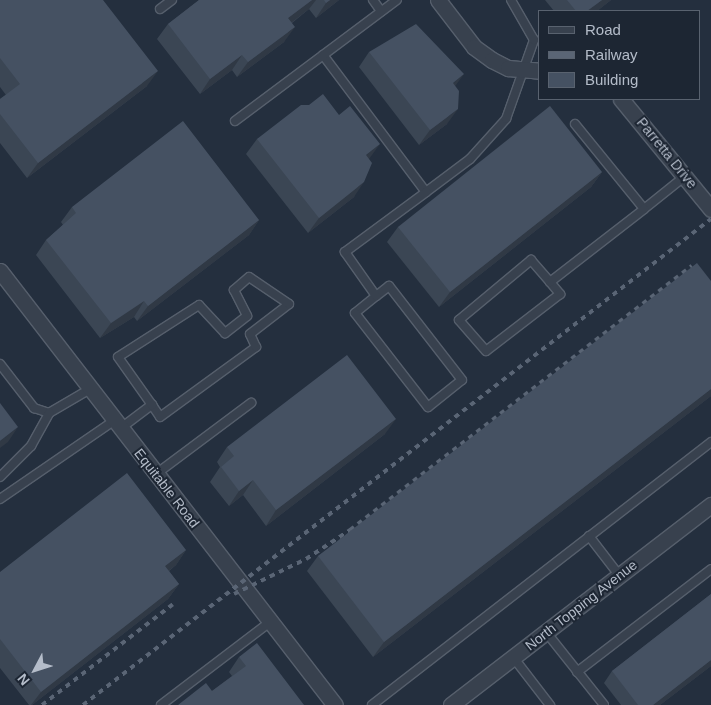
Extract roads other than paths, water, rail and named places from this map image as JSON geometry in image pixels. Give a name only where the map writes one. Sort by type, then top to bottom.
[{"type":"street","points":[[438,0],[474,47],[492,60],[520,70],[538,71]]},
{"type":"street","name":"Parretta Drive","points":[[622,100],[711,209]]},
{"type":"street","name":"Equitable Road","points":[[0,271],[335,705]]},
{"type":"street","name":"North Topping Avenue","points":[[451,705],[619,575],[709,511]]},
{"type":"lane","points":[[160,9],[172,0]]},
{"type":"lane","points":[[372,0],[382,11]]},
{"type":"lane","points":[[235,121],[396,0]]},
{"type":"lane","points":[[376,296],[345,252],[470,158],[506,119],[520,70],[534,40],[511,0]]},
{"type":"lane","points":[[323,55],[426,192]]},
{"type":"lane","points":[[575,124],[644,209]]},
{"type":"lane","points":[[550,282],[685,176]]},
{"type":"lane","points":[[531,260],[550,282],[560,294],[486,351],[459,320],[531,260]]},
{"type":"lane","points":[[249,277],[289,304],[250,334],[256,347],[160,417],[152,405],[118,357],[199,305],[225,334],[247,316],[234,290],[249,277]]},
{"type":"lane","points":[[389,286],[462,380],[428,407],[355,313],[376,296],[389,286]]},
{"type":"lane","points":[[0,364],[34,408],[49,413]]},
{"type":"lane","points":[[0,477],[31,446],[49,413],[90,389]]},
{"type":"lane","points":[[156,474],[251,404]]},
{"type":"lane","points":[[0,499],[118,424],[152,405]]},
{"type":"lane","points":[[372,705],[711,442]]},
{"type":"lane","points":[[589,536],[619,575]]},
{"type":"lane","points":[[577,672],[711,569]]},
{"type":"lane","points":[[161,705],[270,622]]},
{"type":"lane","points":[[546,632],[604,705]]},
{"type":"lane","points":[[513,657],[550,705]]},
{"type":"railway","points":[[83,705],[711,219]]},
{"type":"railway","points":[[234,594],[306,559],[350,530],[692,266]]},
{"type":"railway","points":[[42,705],[173,604]]}]
